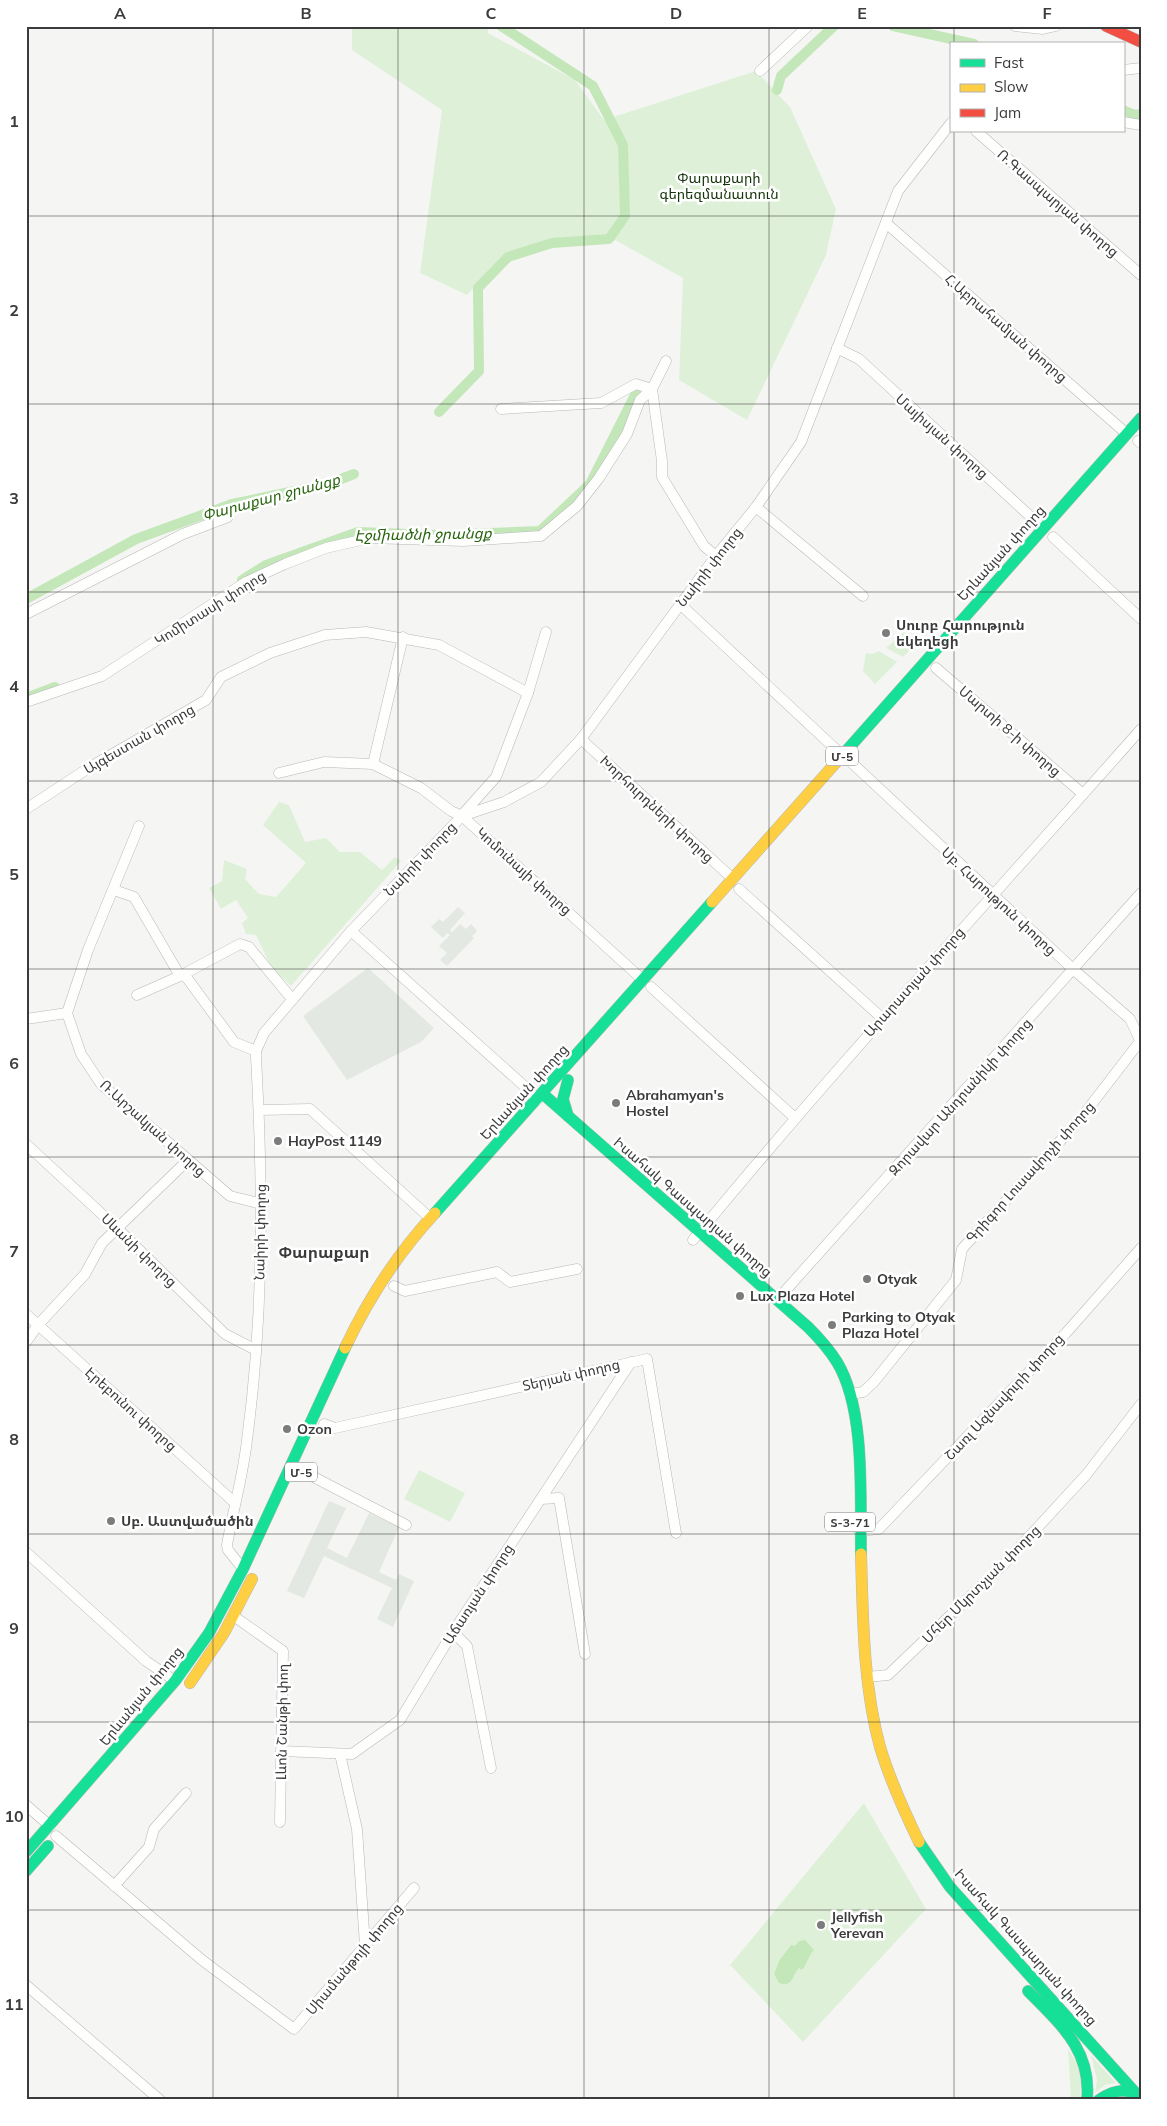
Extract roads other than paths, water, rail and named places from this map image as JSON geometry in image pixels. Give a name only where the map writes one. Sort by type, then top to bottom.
[{"type":"main road","points":[[1106,26],[1141,42]]},
{"type":"main road","name":"Երևանյան փողոց","points":[[26,1871],[56,1830],[175,1681],[209,1633],[243,1569],[359,1319],[399,1256],[430,1218],[647,984],[851,758],[1043,528],[1141,418]]},
{"type":"main road","points":[[927,678],[940,663]]},
{"type":"main road","name":"Երևանյան փողոց","points":[[511,1146],[541,1098],[568,1080],[647,984]]},
{"type":"main road","points":[[568,1080],[563,1099],[568,1116]]},
{"type":"main road","name":"Իսահակ Գասպարյան փողոց","points":[[541,1098],[568,1116],[812,1344],[832,1374],[841,1398],[846,1440]]},
{"type":"main road","name":"Իսահակ Գասպարյան փողոց","points":[[541,1098],[570,1132],[808,1327],[827,1347],[843,1371],[851,1394],[857,1423],[859,1531],[867,1677],[875,1729],[887,1772],[904,1813],[930,1859],[967,1907],[1140,2097]]},
{"type":"main road","name":"Տ-3-71","points":[[849,1506],[855,1661],[858,1691],[867,1739],[888,1803]]},
{"type":"main road","points":[[180,1695],[218,1645],[235,1617],[258,1567]]},
{"type":"main road","name":"Իսահակ Գասպարյան փողոց","points":[[896,1820],[919,1862],[940,1891],[1079,2050],[1090,2079],[1087,2100]]},
{"type":"main road","name":"Երևանյան փողոց","points":[[26,1852],[56,1830]]},
{"type":"main road","name":"Իսահակ Գասպարյան փողոց","points":[[1100,2100],[1106,2094],[1120,2090],[1130,2091],[1140,2097]]},
{"type":"street","points":[[760,71],[808,26]]},
{"type":"street","points":[[1015,26],[1044,29],[1056,26]]},
{"type":"street","points":[[1124,70],[1141,68]]},
{"type":"street","points":[[1124,122],[1141,125]]},
{"type":"street","name":"Նաիրի փողոց","points":[[243,1569],[227,1548],[247,1441],[256,1350],[262,1204],[256,1051],[264,1033],[351,931],[462,816],[504,802],[541,782],[581,739],[716,556],[756,507],[801,442],[898,191],[950,125]]},
{"type":"street","name":"Ռ.Գասպարյան փողոց","points":[[977,132],[1141,274]]},
{"type":"street","name":"Հ.Աբրահամյան փողոց","points":[[886,223],[1127,434]]},
{"type":"street","name":"Մայիսյան փողոց","points":[[837,348],[859,359],[1043,528]]},
{"type":"street","name":"Կոմիտասի փողոց","points":[[26,702],[102,676],[246,582],[326,548],[370,538],[463,541],[541,536],[577,506],[599,478],[627,434],[640,400],[652,389],[666,361]]},
{"type":"street","points":[[501,409],[601,404],[636,384],[652,389],[662,461],[662,477],[704,546],[716,556]]},
{"type":"street","points":[[756,507],[863,596]]},
{"type":"street","points":[[26,614],[182,534],[228,517]]},
{"type":"street","points":[[1053,537],[1141,619]]},
{"type":"street","name":"Սբ. Հարություն փողոց","points":[[680,604],[851,758],[1074,970],[1130,1018],[1140,1041]]},
{"type":"street","name":"Այգեստան փողոց","points":[[26,809],[90,767],[206,700],[221,677],[270,653],[325,636],[366,632],[403,637],[439,645],[528,693]]},
{"type":"street","points":[[462,816],[496,777],[528,693],[546,632]]},
{"type":"street","points":[[373,764],[403,637]]},
{"type":"street","name":"Մարտի 8-ի փողոց","points":[[940,663],[1083,794]]},
{"type":"street","name":"Արարատյան փողոց","points":[[696,1236],[882,1018],[1141,728]]},
{"type":"street","name":"Խորհուրդների փողոց","points":[[581,739],[882,1018]]},
{"type":"street","name":"Կոմունայի փողոց","points":[[279,773],[324,762],[373,764],[421,788],[451,811],[462,816],[795,1118]]},
{"type":"street","points":[[26,1019],[67,1013],[88,950],[139,826]]},
{"type":"street","points":[[114,890],[134,897],[182,975],[234,1042],[256,1051]]},
{"type":"street","name":"Զորավար Անդրանիկի փողոց","points":[[777,1300],[1141,893]]},
{"type":"street","name":"Իսահակ Գասպարյան փողոց","points":[[351,931],[541,1098]]},
{"type":"street","points":[[137,995],[182,975],[240,944],[249,947],[292,999]]},
{"type":"street","name":"Ռ.Արշակյան փողոց","points":[[67,1013],[81,1054],[102,1084],[230,1196],[262,1204]]},
{"type":"street","name":"Գրիգոր Լուսավորչի փողոց","points":[[851,1394],[863,1392],[873,1384],[956,1280],[962,1249],[1081,1118],[1140,1041]]},
{"type":"street","points":[[259,1110],[310,1109],[430,1218]]},
{"type":"street","name":"Սևանի փողոց","points":[[26,1144],[118,1229],[225,1334],[256,1350]]},
{"type":"street","points":[[26,1342],[38,1325],[85,1274],[102,1243],[188,1160]]},
{"type":"street","name":"Շառլ Ազնավուրի փողոց","points":[[859,1531],[879,1530],[1066,1333],[1141,1248]]},
{"type":"street","points":[[394,1286],[405,1291],[497,1272],[510,1282],[577,1269]]},
{"type":"street","name":"Էրեբունու փողոց","points":[[26,1314],[235,1504]]},
{"type":"street","name":"Տերյան փողոց","points":[[324,1424],[335,1428],[647,1359],[676,1533]]},
{"type":"street","name":"Աճառյան փողոց","points":[[281,1751],[352,1754],[400,1720],[453,1632],[631,1362]]},
{"type":"street","name":"Մհեր Մկրտչյան փողոց","points":[[867,1677],[888,1675],[1004,1564],[1086,1475],[1141,1404]]},
{"type":"street","points":[[302,1472],[406,1525]]},
{"type":"street","points":[[541,1499],[559,1498],[585,1654]]},
{"type":"street","points":[[26,1552],[146,1661],[175,1681]]},
{"type":"street","name":"Լևոն Շանթի փող","points":[[235,1617],[283,1652],[280,1822]]},
{"type":"street","points":[[453,1632],[467,1646],[491,1768]]},
{"type":"street","points":[[340,1754],[357,1829],[365,1945]]},
{"type":"street","points":[[26,1805],[56,1830],[114,1886],[149,1847],[154,1829],[186,1793]]},
{"type":"street","name":"Սիամանթոյի փողոց","points":[[114,1886],[202,1960],[294,2030],[414,1888]]},
{"type":"street","points":[[26,1985],[160,2100]]},
{"type":"waterway","name":"Փարաքար ջրանցք","points":[[439,412],[479,371],[478,288],[508,257],[552,243],[609,239],[625,216],[623,145],[593,86],[501,26]]},
{"type":"waterway","name":"Էջմիածնի ջրանցք","points":[[777,90],[781,76],[834,26]]},
{"type":"waterway","name":"Էջմիածնի ջրանցք","points":[[893,26],[965,42]]},
{"type":"waterway","name":"Էջմիածնի ջրանցք","points":[[1124,110],[1135,115],[1141,114]]},
{"type":"waterway","name":"Էջմիածնի ջրանցք","points":[[242,580],[266,565],[358,532],[434,535],[540,531],[590,484],[636,393]]},
{"type":"waterway","name":"Փարաքար ջրանցք","points":[[26,599],[136,539],[232,504],[328,484],[354,474]]},
{"type":"waterway","name":"Էջմիածնի ջրանցք","points":[[26,698],[55,687]]},
{"type":"place","name":"Սուրբ Հարություն եկեղեցի","points":[[886,633]]},
{"type":"place","name":"Abrahamyan's Hostel","points":[[616,1103]]},
{"type":"place","name":"HayPost 1149","points":[[278,1141]]},
{"type":"place","name":"Otyak","points":[[867,1279]]},
{"type":"place","name":"Lux Plaza Hotel","points":[[740,1296]]},
{"type":"place","name":"Parking to Otyak Plaza Hotel","points":[[832,1325]]},
{"type":"place","name":"Ozon","points":[[287,1429]]},
{"type":"place","name":"Սբ. Աստվածածին","points":[[111,1521]]},
{"type":"place","name":"Jellyfish Yerevan","points":[[821,1925]]},
{"type":"district","name":"Փարաքար","points":[[324,1252]]},
{"type":"park label","name":"Փարաքարի գերեզմանատուն","points":[[719,186]]}]
